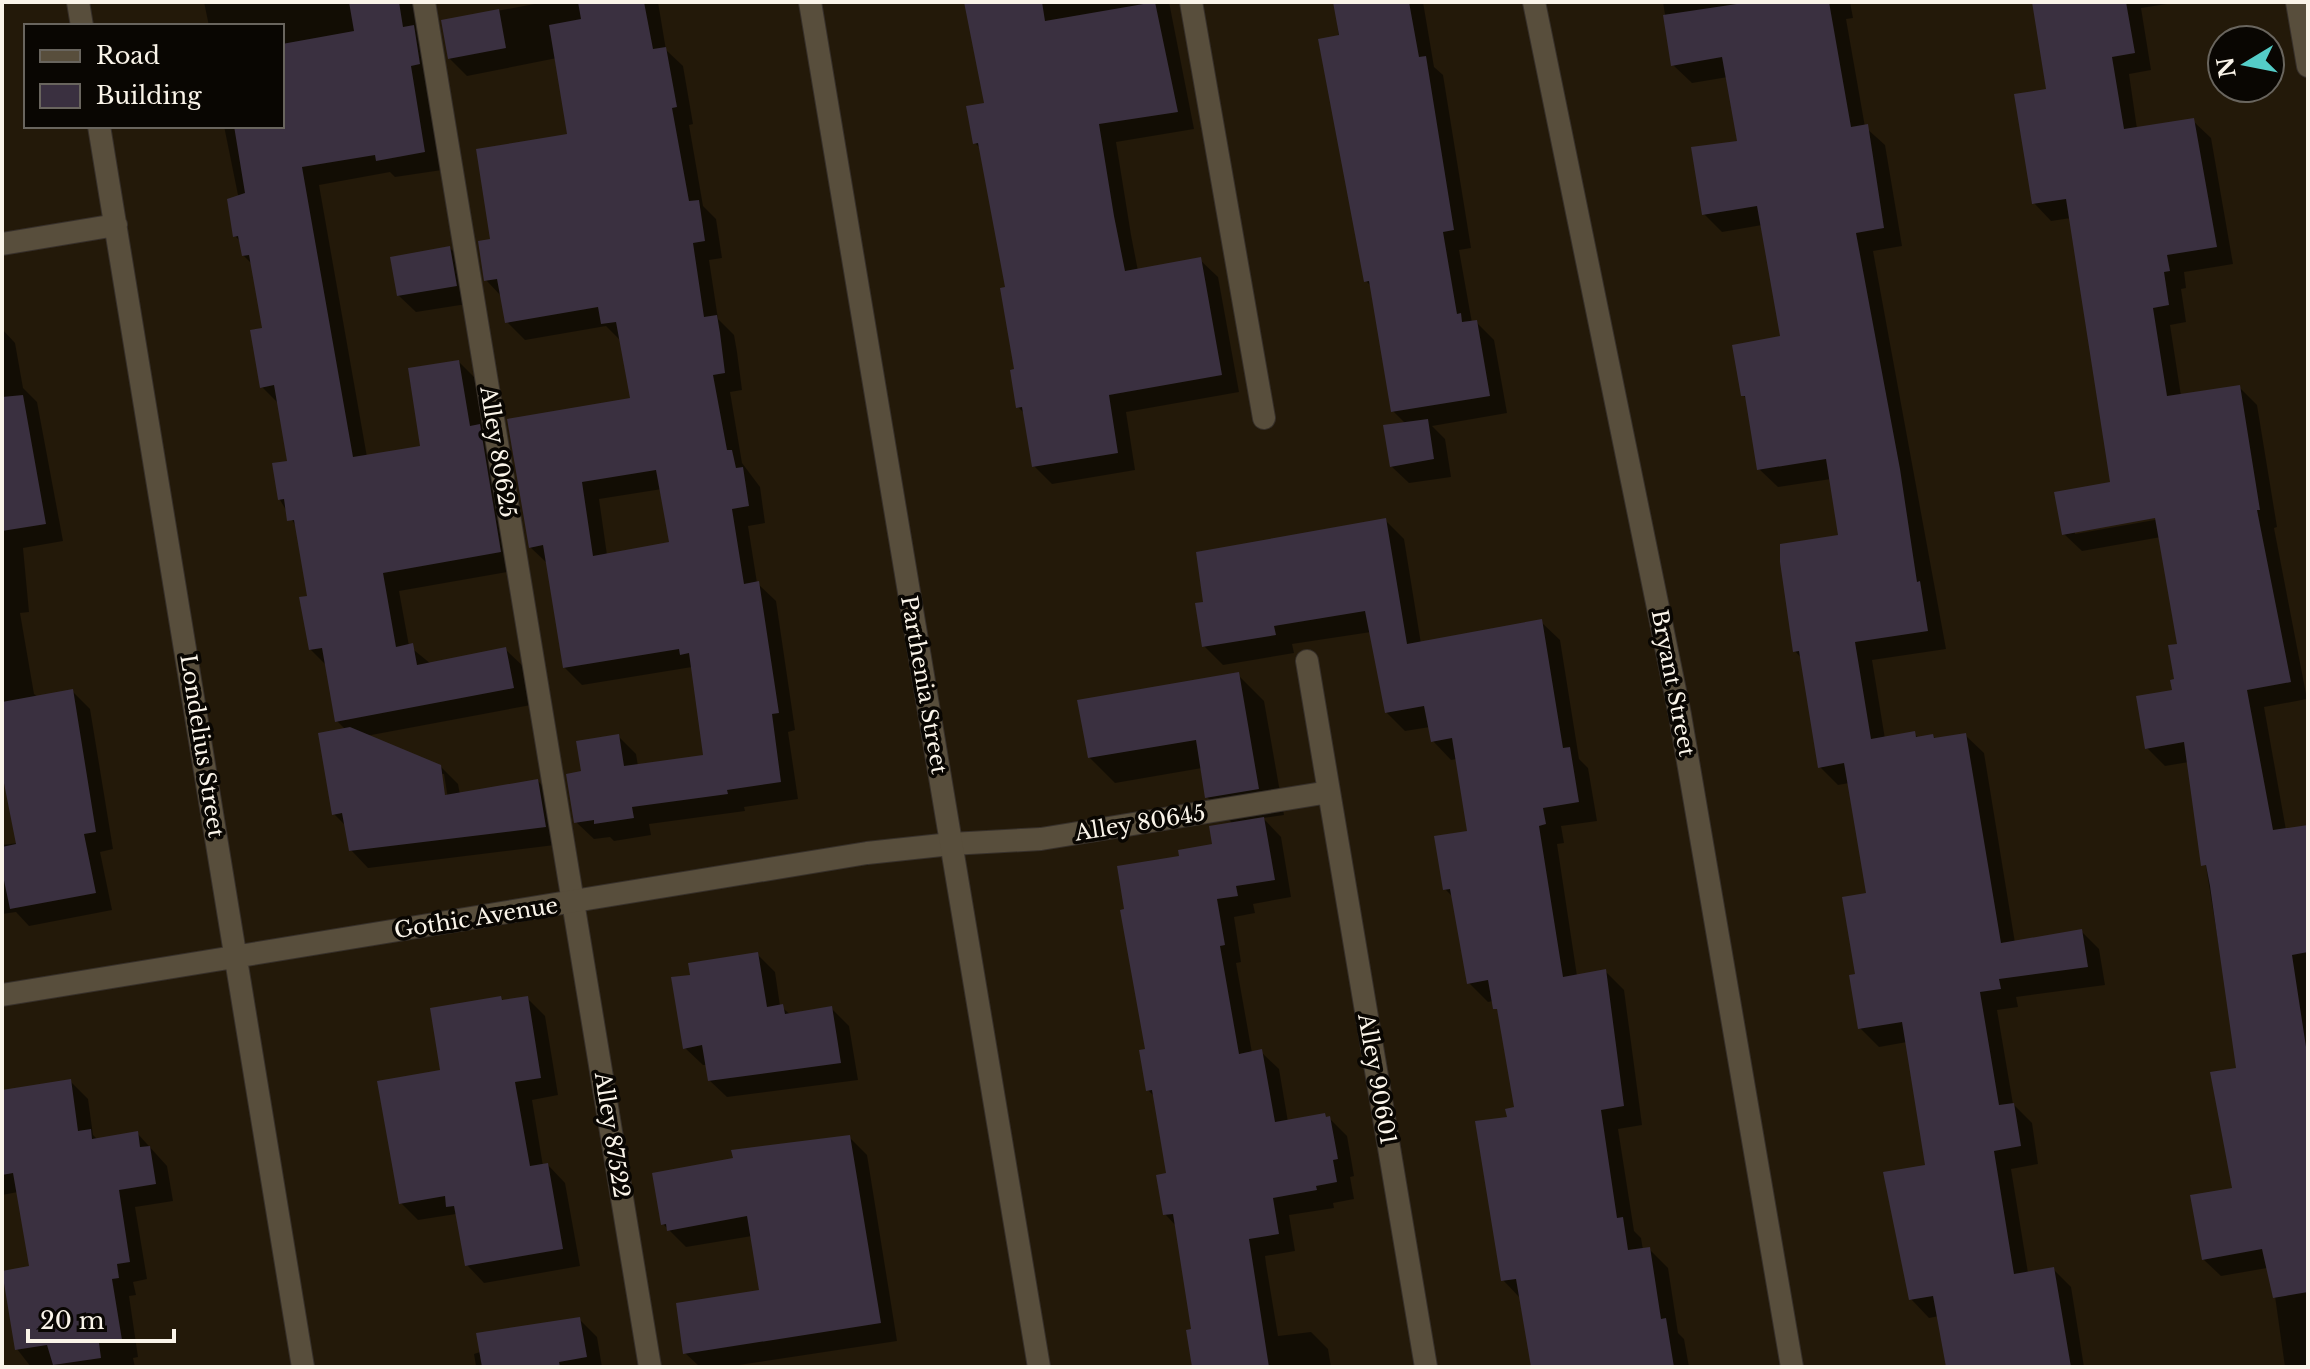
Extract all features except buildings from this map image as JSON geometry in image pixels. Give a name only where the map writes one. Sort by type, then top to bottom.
[{"type":"street","points":[[78,2],[82,24]]},
{"type":"street","name":"Alley 80625","points":[[424,2],[573,902]]},
{"type":"street","name":"Parthenia Street","points":[[810,2],[1039,1367]]},
{"type":"street","points":[[1191,2],[1264,418]]},
{"type":"street","name":"Bryant Street","points":[[1534,2],[1680,715],[1792,1367]]},
{"type":"street","points":[[2297,2],[2308,66]]},
{"type":"street","name":"Londelius Street","points":[[99,128],[303,1367]]},
{"type":"street","points":[[2,244],[116,225]]},
{"type":"street","name":"Alley 90601","points":[[1307,661],[1426,1367]]},
{"type":"street","name":"Alley 80645","points":[[951,844],[1041,839],[1329,792]]},
{"type":"street","name":"Gothic Avenue","points":[[2,995],[867,853],[951,844]]},
{"type":"street","name":"Alley 87522","points":[[573,902],[650,1367]]}]
